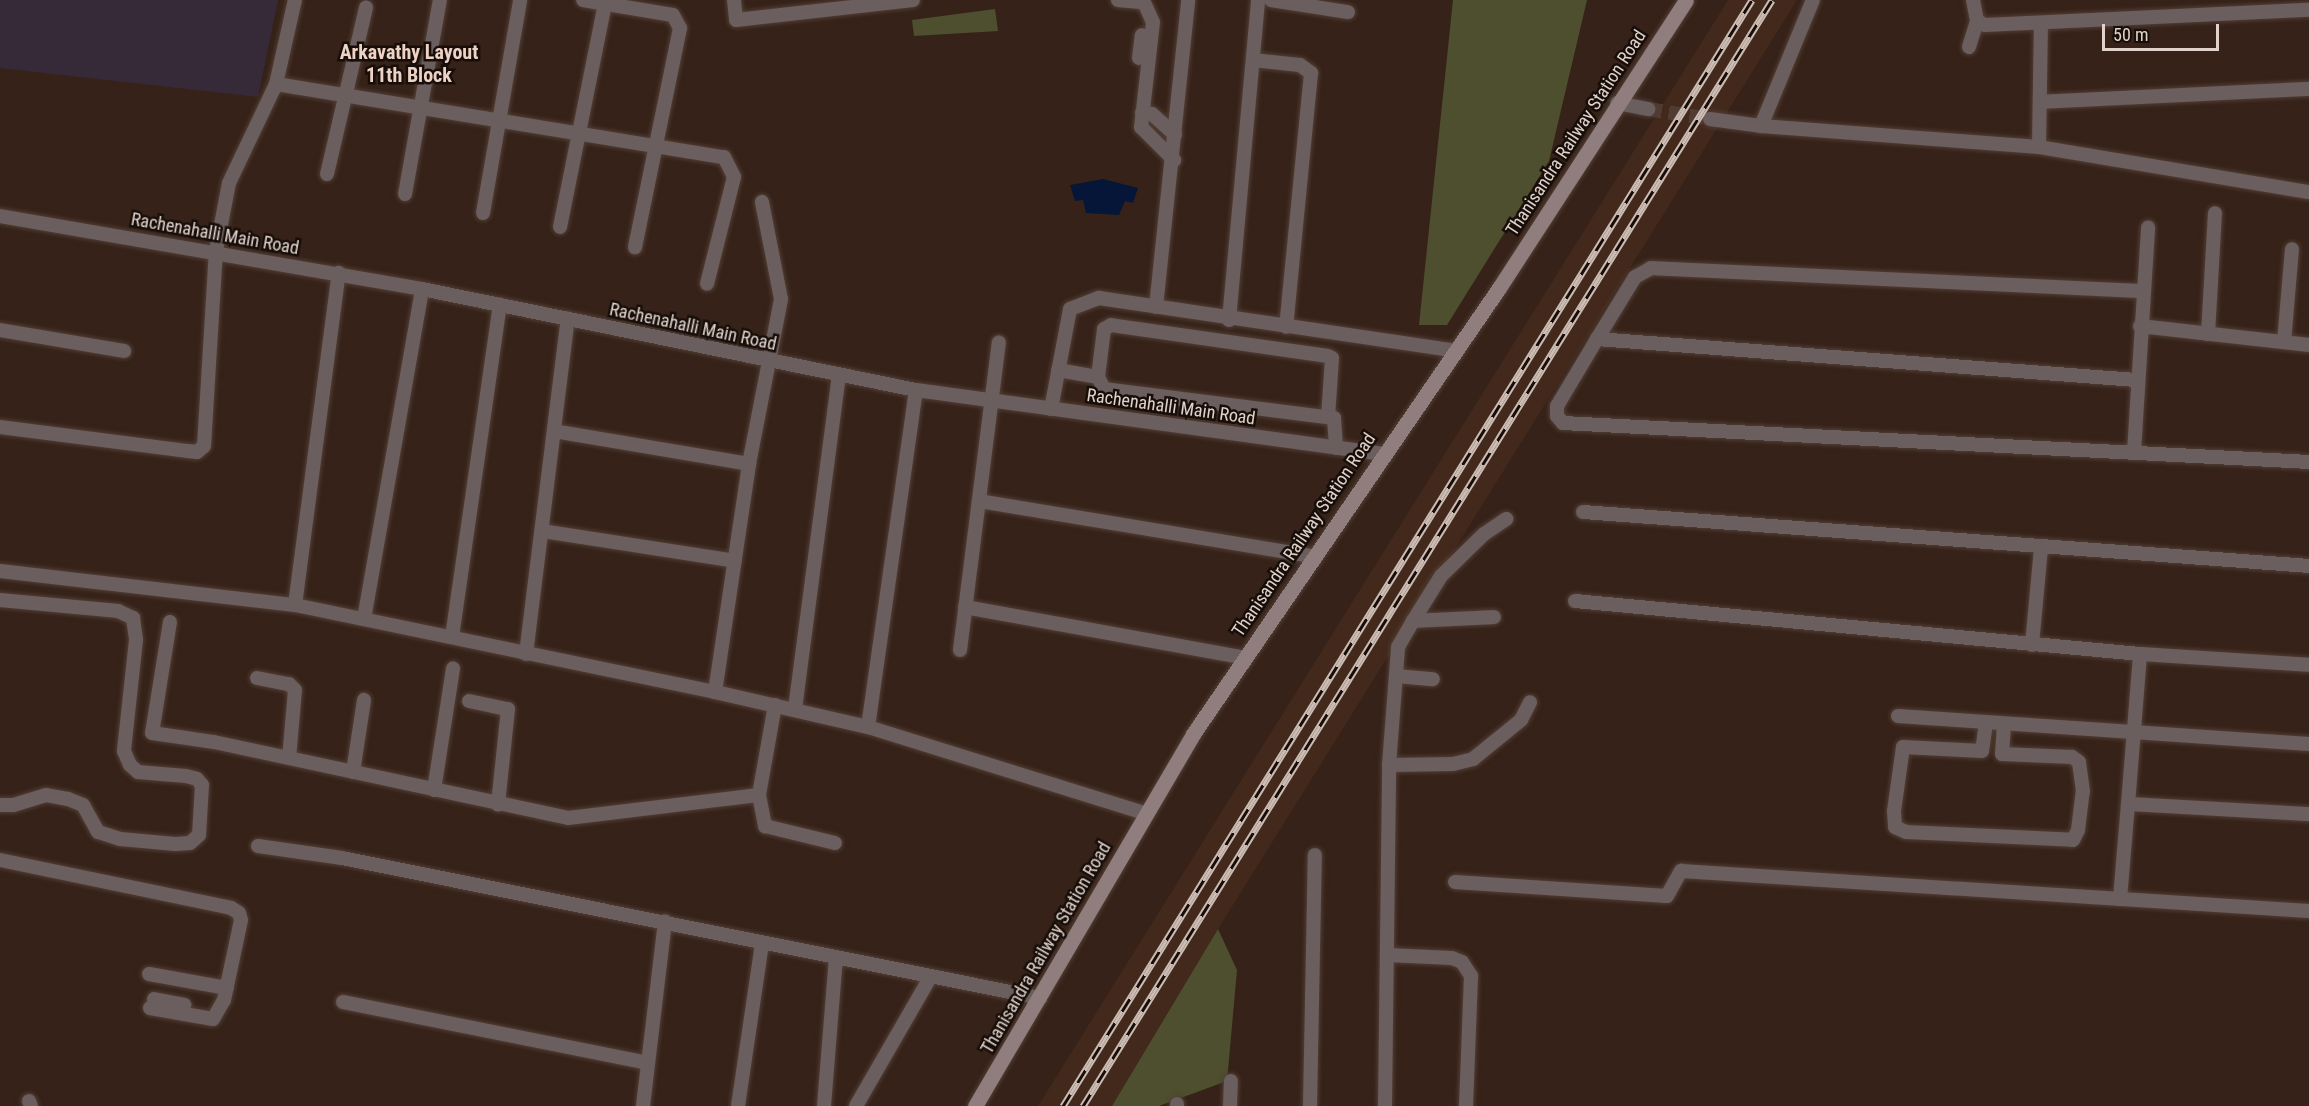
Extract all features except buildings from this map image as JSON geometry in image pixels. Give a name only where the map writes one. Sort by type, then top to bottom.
[{"type":"street","points":[[0,427],[197,452],[204,446],[216,251],[229,183],[276,84],[295,0]]},
{"type":"street","points":[[405,194],[440,0]]},
{"type":"street","points":[[483,213],[520,0]]},
{"type":"street","points":[[583,0],[673,15],[679,21],[635,247]]},
{"type":"street","points":[[734,0],[736,20],[848,4],[904,0]]},
{"type":"street","points":[[1118,0],[1143,1],[1153,22],[1142,109],[1142,128],[1174,160]]},
{"type":"street","points":[[1156,307],[1174,160],[1188,0]]},
{"type":"street","points":[[1229,320],[1258,0]]},
{"type":"street","points":[[1271,0],[1347,12]]},
{"type":"street","name":"Thanisandra Railway Station Road","points":[[975,1106],[1193,734],[1312,556],[1498,288],[1686,0]]},
{"type":"street","points":[[1761,126],[1813,0]]},
{"type":"street","points":[[1969,47],[1977,21],[1973,0]]},
{"type":"street","points":[[560,227],[605,4]]},
{"type":"street","points":[[327,174],[366,8]]},
{"type":"street","points":[[1977,21],[1984,25],[2309,10]]},
{"type":"street","points":[[2039,147],[2041,23]]},
{"type":"street","points":[[1142,35],[1135,104],[1152,114],[1175,135]]},
{"type":"street","points":[[1252,60],[1300,65],[1311,73],[1286,327]]},
{"type":"street","points":[[276,84],[724,157],[731,165],[734,177],[707,284]]},
{"type":"street","points":[[2040,102],[2309,89]]},
{"type":"street","points":[[1617,103],[1648,109]]},
{"type":"street","points":[[1710,119],[1761,126],[2039,147],[2309,192]]},
{"type":"street","points":[[715,692],[749,464],[771,362],[781,299],[762,202]]},
{"type":"street","points":[[2208,334],[2215,213]]},
{"type":"street","name":"Rachenahalli Main Road","points":[[0,216],[339,273],[916,390],[1382,454]]},
{"type":"street","points":[[2134,452],[2136,380],[2148,227]]},
{"type":"street","points":[[2284,342],[2292,249]]},
{"type":"street","points":[[2143,291],[1651,268],[1635,277],[1557,406],[1563,423],[2309,462]]},
{"type":"street","points":[[295,605],[339,273]]},
{"type":"street","points":[[364,619],[422,289]]},
{"type":"street","points":[[1051,409],[1070,309],[1099,298],[1229,320],[1453,350]]},
{"type":"street","points":[[452,638],[500,304]]},
{"type":"street","points":[[526,654],[568,319]]},
{"type":"street","points":[[1328,417],[1332,358],[1111,325],[1104,329],[1099,385],[1112,391],[1328,417],[1336,423],[1336,448]]},
{"type":"street","points":[[2140,326],[2309,345]]},
{"type":"street","points":[[0,330],[124,351]]},
{"type":"street","points":[[1597,339],[2136,380]]},
{"type":"street","points":[[960,650],[999,342]]},
{"type":"street","points":[[1058,370],[1098,377]]},
{"type":"street","points":[[795,709],[839,375]]},
{"type":"street","points":[[868,727],[916,390]]},
{"type":"street","points":[[554,431],[749,464]]},
{"type":"street","points":[[979,501],[1312,556]]},
{"type":"street","points":[[1583,512],[2041,548],[2309,566]]},
{"type":"street","points":[[1385,1106],[1389,765],[1398,646],[1442,576],[1484,534],[1506,519]]},
{"type":"street","points":[[542,531],[735,561]]},
{"type":"street","points":[[2032,645],[2041,548]]},
{"type":"street","points":[[0,571],[295,605],[715,692],[868,727],[1147,814]]},
{"type":"street","points":[[0,600],[118,611],[133,618],[136,640],[124,751],[130,765],[138,772],[186,776],[197,779],[202,785],[199,835],[190,843],[175,844],[120,839],[98,832],[83,806],[68,799],[46,795],[13,805],[0,805]]},
{"type":"street","points":[[1575,601],[2032,645],[2309,665]]},
{"type":"street","points":[[965,607],[1245,658]]},
{"type":"street","points":[[1413,621],[1494,617]]},
{"type":"street","points":[[170,622],[152,732],[289,758],[498,804],[579,818],[759,795]]},
{"type":"street","points":[[2120,899],[2140,654]]},
{"type":"street","points":[[434,790],[453,668]]},
{"type":"street","points":[[1396,676],[1433,679]]},
{"type":"street","points":[[257,678],[289,684],[295,690],[289,758]]},
{"type":"street","points":[[353,772],[364,700]]},
{"type":"street","points":[[469,701],[508,709],[498,804]]},
{"type":"street","points":[[1389,765],[1453,764],[1473,759],[1521,720],[1530,702]]},
{"type":"street","points":[[775,705],[759,795],[765,826],[835,843]]},
{"type":"street","points":[[1898,716],[2309,744]]},
{"type":"street","points":[[1986,723],[1982,751],[1903,747],[1894,811],[1895,827],[1906,832],[2073,840],[2078,830],[2083,791],[2079,762],[2072,757],[2002,754],[2004,724]]},
{"type":"street","points":[[2128,804],[2309,814]]},
{"type":"street","points":[[258,846],[342,858],[1040,998]]},
{"type":"street","points":[[1310,1106],[1315,855]]},
{"type":"street","points":[[0,860],[231,908],[241,920],[227,988],[218,1013],[213,1019],[152,1004]]},
{"type":"street","points":[[1455,882],[1667,896],[1681,871],[2309,911]]},
{"type":"street","points":[[643,1106],[665,921]]},
{"type":"street","points":[[738,1106],[762,943]]},
{"type":"street","points":[[1387,955],[1452,958],[1462,962],[1472,975],[1466,1106]]},
{"type":"street","points":[[824,1106],[836,957]]},
{"type":"street","points":[[149,974],[227,988]]},
{"type":"street","points":[[856,1106],[931,976]]},
{"type":"street","points":[[343,1002],[647,1064]]},
{"type":"street","points":[[1230,1106],[1231,1081]]},
{"type":"shaded area","points":[[0,0],[278,0],[258,97],[0,68]]},
{"type":"shaded area","points":[[1728,0],[1797,0],[1218,929],[1112,1106],[1038,1106]]},
{"type":"green space","points":[[1453,0],[1587,0],[1549,161],[1447,325],[1419,325]]},
{"type":"green space","points":[[995,9],[998,31],[914,36],[912,20]]},
{"type":"green space","points":[[1218,929],[1237,970],[1227,1081],[1159,1106],[1112,1106]]},
{"type":"water","points":[[1103,179],[1138,188],[1133,203],[1125,201],[1119,215],[1086,213],[1083,200],[1075,201],[1070,185]]},
{"type":"tunnel","points":[[1648,109],[1710,119]]},
{"type":"railway","points":[[1063,1106],[1752,0]]},
{"type":"railway","points":[[1083,1106],[1772,0]]},
{"type":"district","name":"Arkavathy Layout 11th Block","points":[[409,64]]}]
